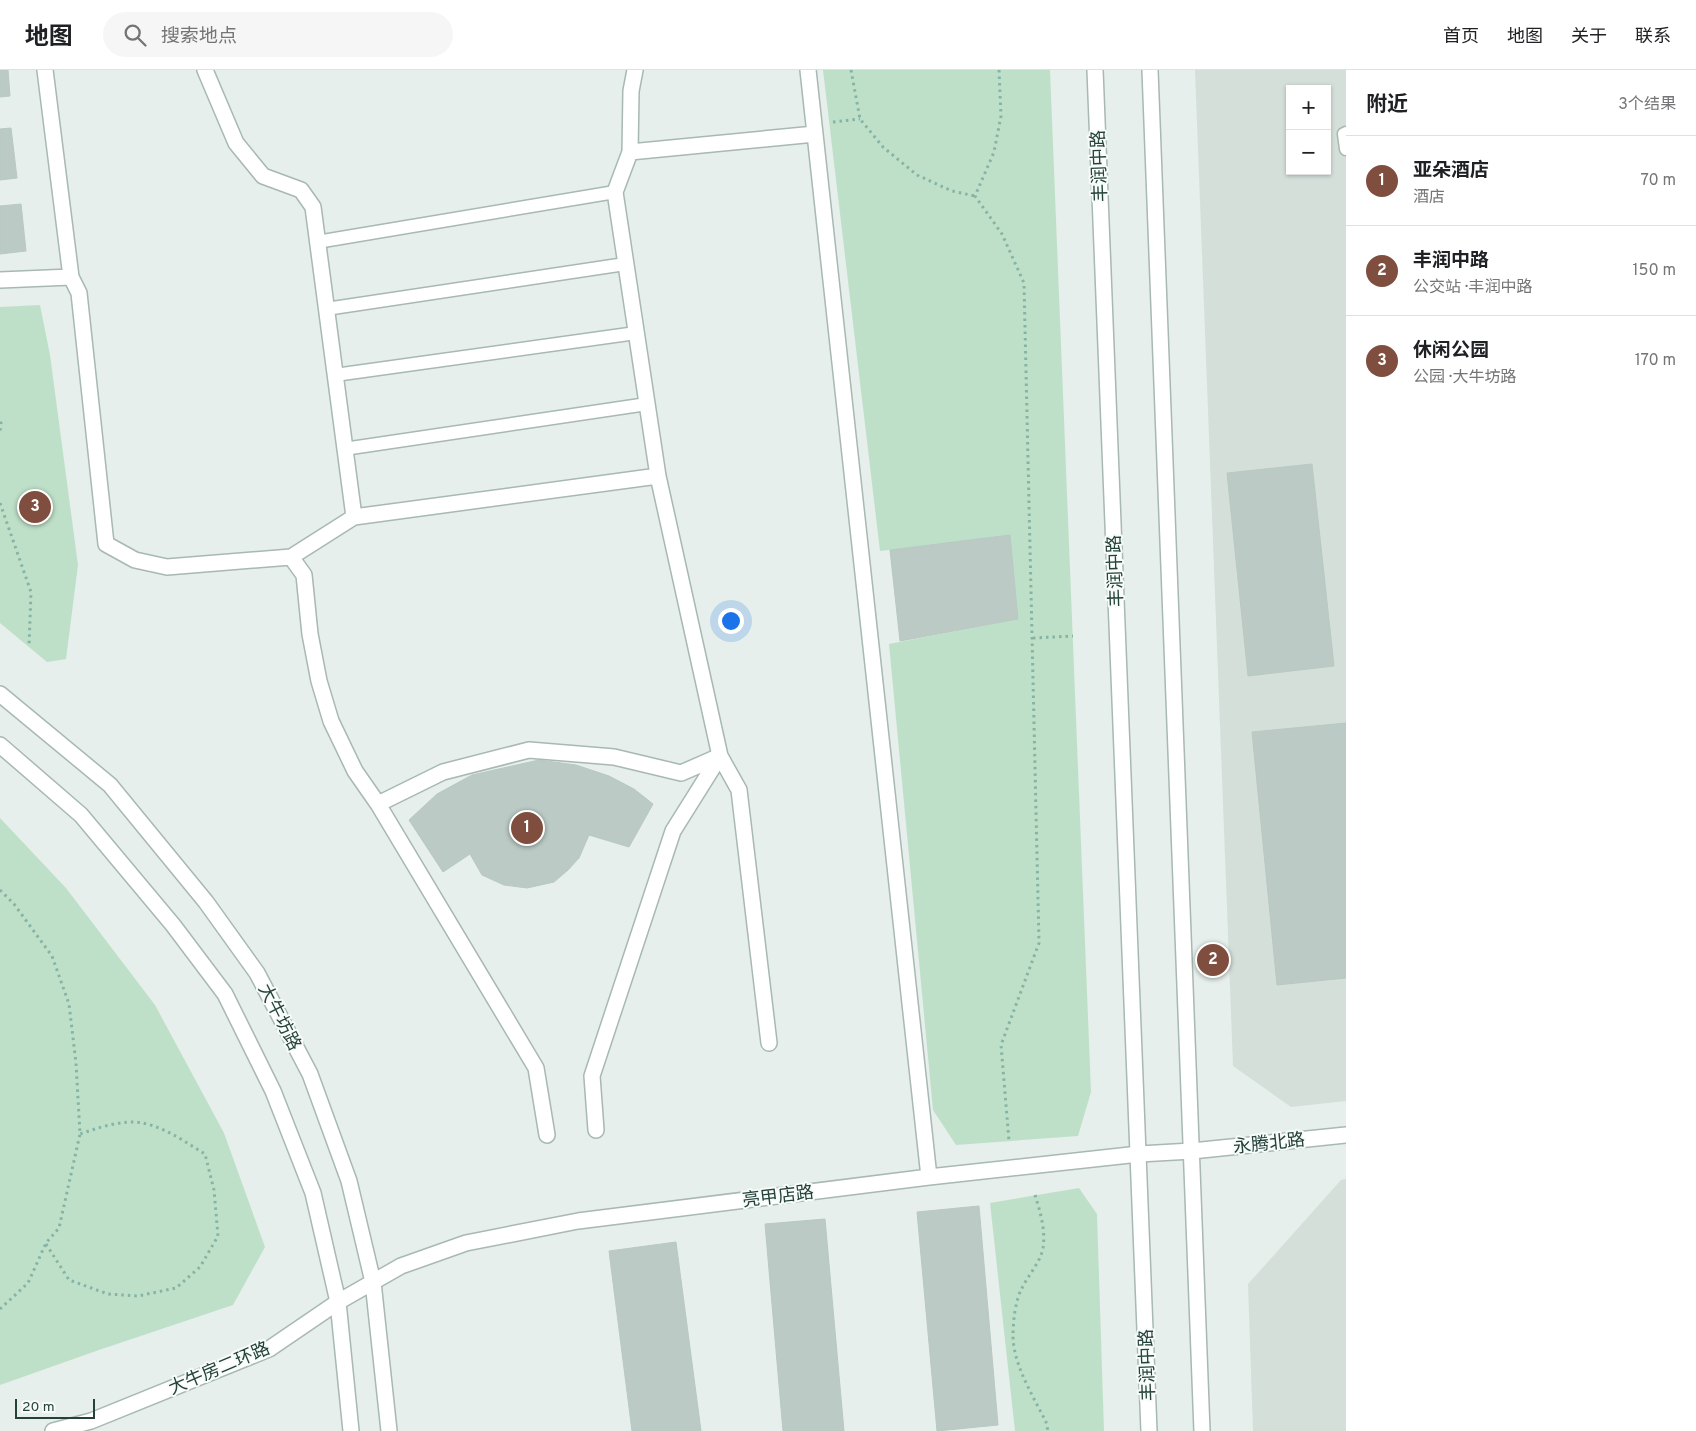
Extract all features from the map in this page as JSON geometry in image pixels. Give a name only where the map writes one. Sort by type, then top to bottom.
[{"type":"street","points":[[45,70],[71,277],[79,293],[106,544],[135,560],[167,567],[291,557],[354,518],[658,476]]},
{"type":"street","points":[[205,70],[236,143],[263,176],[301,190],[313,207],[354,518]]},
{"type":"street","points":[[635,70],[631,91],[630,152],[614,192],[658,476],[720,756],[739,790],[769,1043]]},
{"type":"street","points":[[808,70],[929,1177]]},
{"type":"street","name":"丰润中路","points":[[1095,70],[1149,1431]]},
{"type":"street","points":[[1150,70],[1202,1431]]},
{"type":"street","points":[[630,152],[815,134]]},
{"type":"street","points":[[0,280],[71,277]]},
{"type":"street","points":[[291,557],[304,575],[310,634],[318,681],[331,721],[355,771],[378,804],[536,1068],[548,1135]]},
{"type":"street","name":"大牛坊路","points":[[0,694],[110,785],[206,902],[257,974],[310,1074],[349,1181],[373,1282],[389,1431]]},
{"type":"street","points":[[0,745],[81,815],[172,925],[225,994],[273,1091],[313,1193],[338,1302],[351,1431]]},
{"type":"street","points":[[378,804],[443,772],[529,750],[614,757],[681,773],[720,756]]},
{"type":"street","points":[[596,1130],[592,1076],[673,832],[720,756]]},
{"type":"street","name":"永腾北路","points":[[1192,1151],[1346,1135]]},
{"type":"street","name":"亮甲店路","points":[[373,1282],[401,1266],[466,1244],[578,1220],[929,1177],[1139,1154],[1192,1151]]},
{"type":"street","name":"大牛房二环路","points":[[53,1431],[91,1421],[269,1348],[338,1302],[373,1282]]},
{"type":"lane","points":[[1346,133],[1344,134],[1346,150]]},
{"type":"lane","points":[[317,242],[614,192]]},
{"type":"lane","points":[[326,309],[625,264]]},
{"type":"lane","points":[[335,375],[636,333]]},
{"type":"lane","points":[[344,449],[647,404]]},
{"type":"path","points":[[851,70],[860,119],[884,148],[917,175],[952,191],[975,196],[1002,234],[1024,283],[1039,944],[1001,1046],[1009,1141]]},
{"type":"path","points":[[975,196],[994,152],[1001,116],[999,70]]},
{"type":"path","points":[[829,123],[860,119]]},
{"type":"path","points":[[0,422],[0,431]]},
{"type":"path","points":[[0,503],[32,592],[29,647]]},
{"type":"path","points":[[1033,638],[1073,636]]},
{"type":"path","points":[[0,890],[14,904],[52,956],[69,1004],[76,1063],[80,1134],[59,1228],[46,1244],[28,1283],[0,1309]]},
{"type":"path","points":[[46,1244],[69,1280],[108,1294],[138,1296],[176,1288],[200,1267],[218,1236],[214,1190],[205,1154],[170,1132],[140,1122],[104,1125],[80,1134]]},
{"type":"path","points":[[1035,1195],[1042,1218],[1043,1247],[1036,1267],[1021,1289],[1013,1338],[1020,1367],[1046,1422],[1048,1431]]},
{"type":"shaded area","points":[[1195,70],[1346,70],[1346,1101],[1291,1107],[1233,1066]]},
{"type":"shaded area","points":[[1346,1179],[1346,1431],[1253,1431],[1248,1284],[1341,1180]]},
{"type":"green space","points":[[823,70],[1050,70],[1091,1092],[1078,1136],[956,1145],[933,1110],[889,644],[1018,619],[1010,536],[880,551]]},
{"type":"green space","points":[[40,305],[50,355],[78,565],[66,659],[47,662],[0,623],[0,307]]},
{"type":"green space","points":[[0,818],[66,888],[155,1005],[224,1133],[265,1247],[233,1305],[0,1385]]},
{"type":"green space","points":[[1079,1188],[1097,1214],[1104,1431],[1015,1431],[990,1203]]},
{"type":"building","points":[[0,70],[8,70],[10,96],[0,97]]},
{"type":"building","points":[[11,128],[17,178],[0,180],[0,129]]},
{"type":"building","points":[[21,204],[26,251],[0,254],[0,206]]},
{"type":"building","points":[[1312,464],[1334,666],[1248,676],[1227,473]]},
{"type":"building","points":[[1010,535],[1018,619],[900,641],[890,550]]},
{"type":"building","points":[[1346,723],[1346,978],[1277,985],[1252,732]]},
{"type":"building","points":[[539,760],[576,765],[609,776],[634,789],[653,804],[629,847],[589,835],[579,858],[554,882],[527,888],[504,885],[482,875],[470,854],[443,872],[409,820],[437,794],[472,775]]},
{"type":"building","points":[[979,1206],[998,1425],[937,1431],[917,1212]]},
{"type":"building","points":[[825,1219],[844,1431],[783,1431],[765,1224]]},
{"type":"building","points":[[676,1242],[701,1431],[632,1431],[609,1251]]},
{"type":"place","name":"休闲公园","points":[[35,507]]},
{"type":"place","name":"亚朵酒店","points":[[527,828]]},
{"type":"place","name":"丰润中路","points":[[1213,960]]}]
